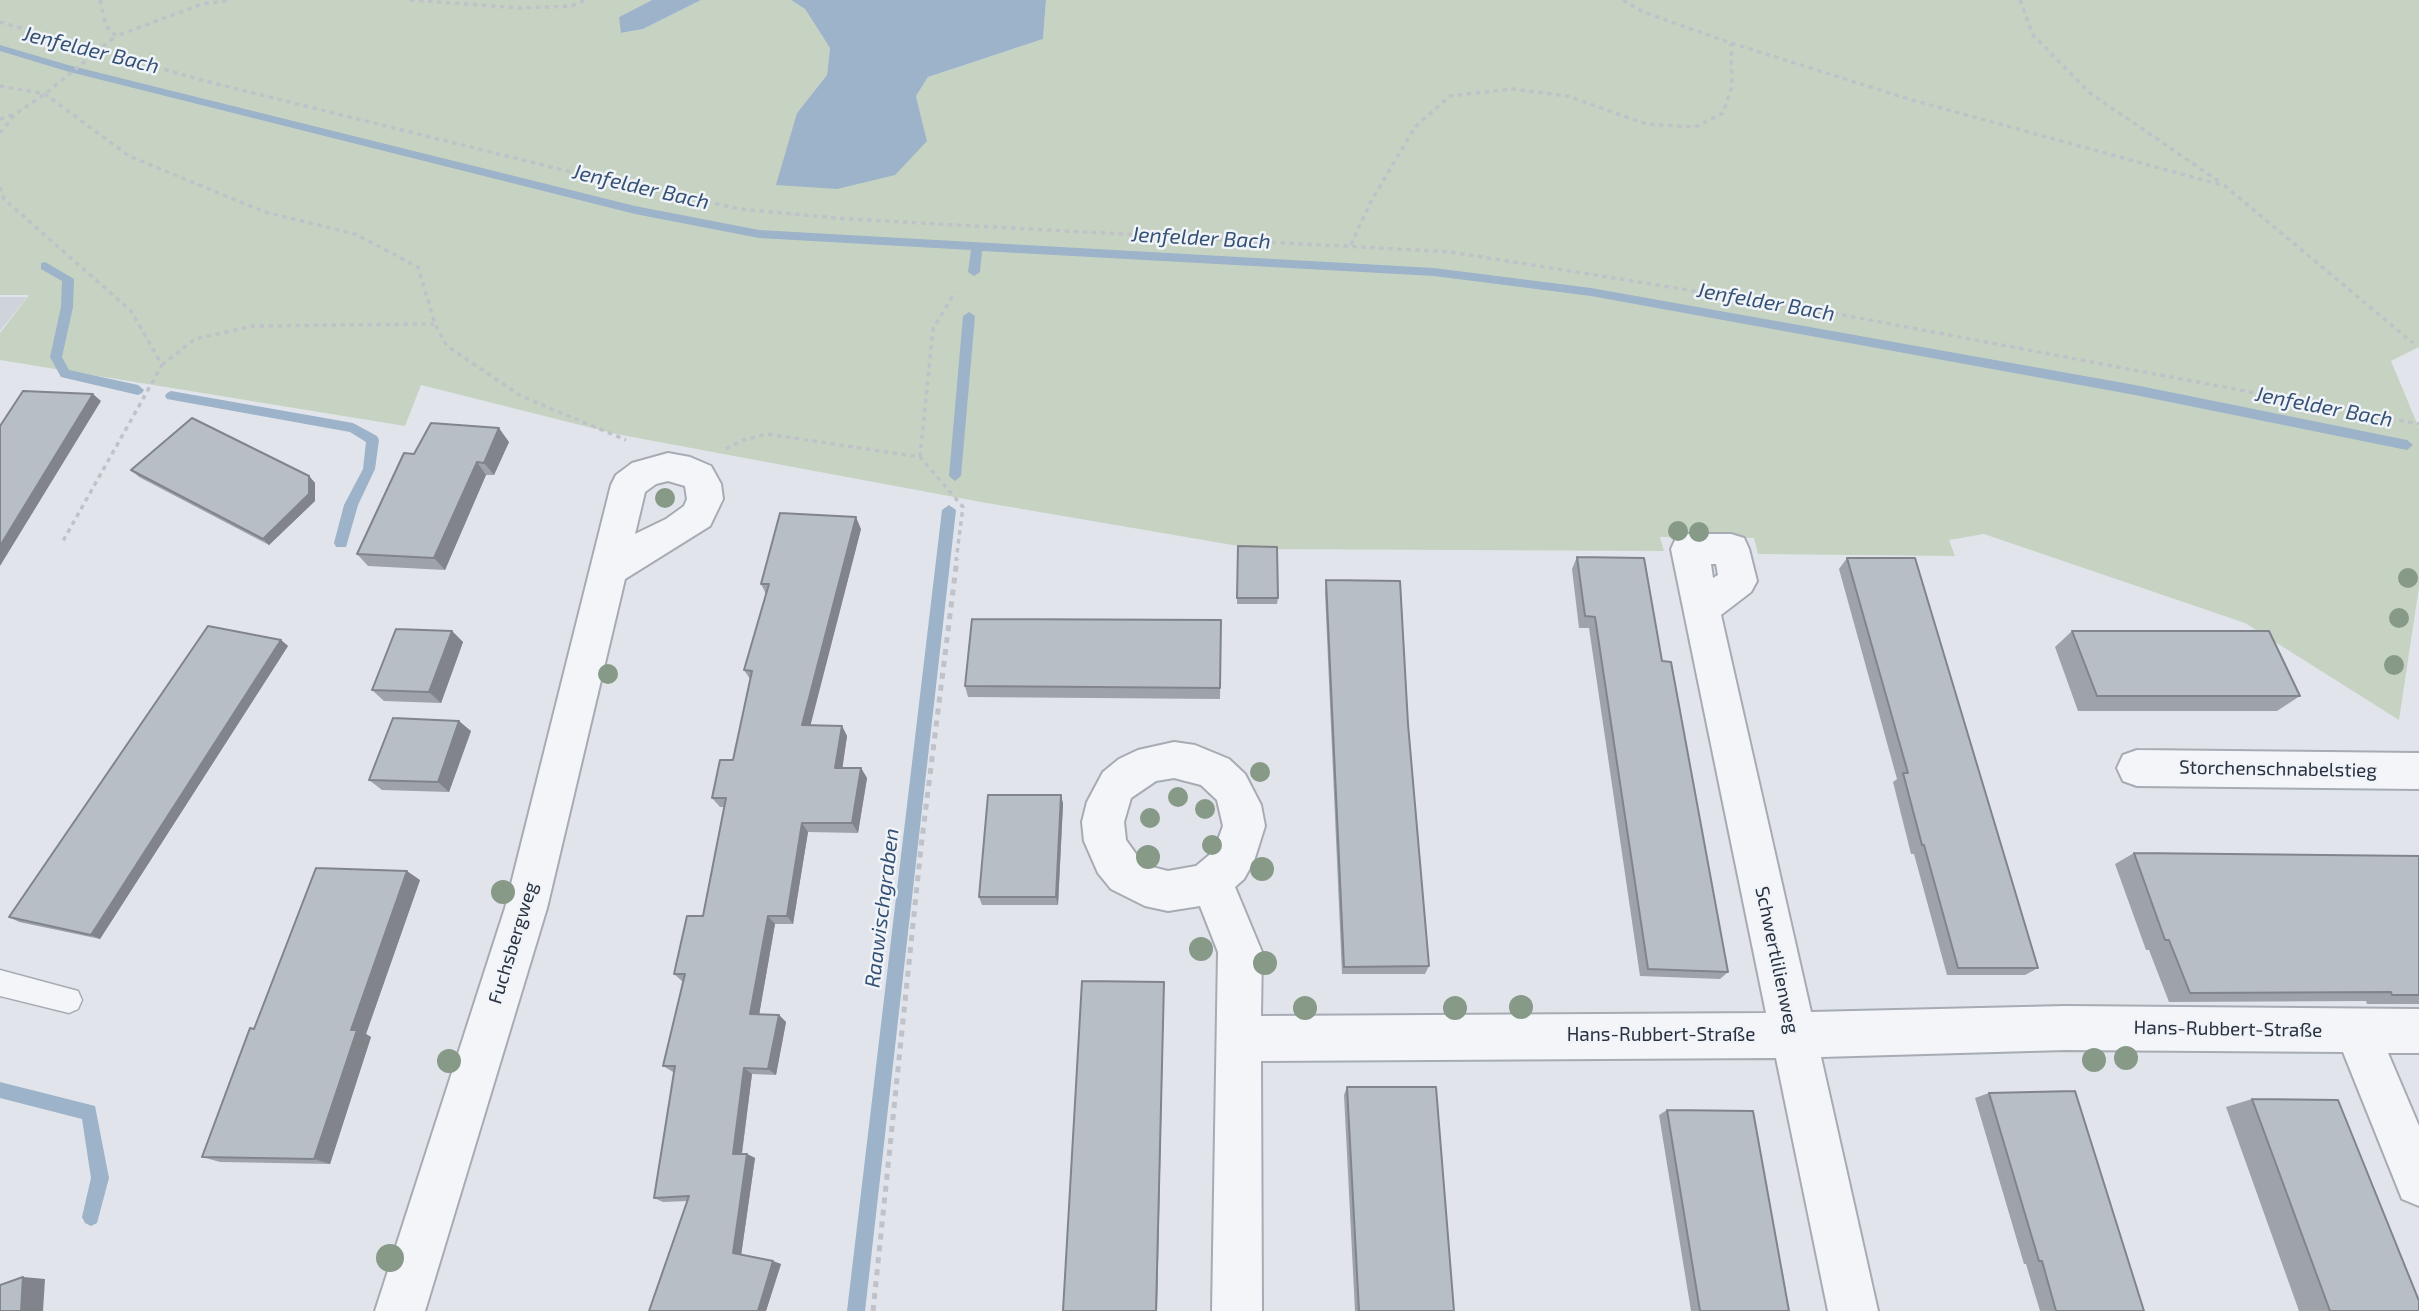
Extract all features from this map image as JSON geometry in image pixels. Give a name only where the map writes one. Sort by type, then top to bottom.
[{"type":"street","points":[[609,570],[697,516],[705,499],[704,484],[690,471],[679,467]]},
{"type":"street","name":"Fuchsbergweg","points":[[400,1311],[526,908],[629,485],[654,469],[679,467]]},
{"type":"street","name":"Schwertlilienweg","points":[[1701,609],[1853,1311]]},
{"type":"street","name":"Storchenschnabelstieg","points":[[2137,768],[2419,771]]},
{"type":"street","points":[[1212,880],[1240,952],[1237,1311]]},
{"type":"street","name":"Hans-Rubbert-Straße","points":[[1238,1038],[1793,1034],[2065,1028],[2419,1031]]},
{"type":"street","points":[[2356,1030],[2419,1182]]},
{"type":"lane","points":[[0,982],[69,1000]]},
{"type":"path","points":[[100,0],[106,26],[116,36]]},
{"type":"path","points":[[0,119],[15,114],[45,94],[116,36],[210,0]]},
{"type":"path","points":[[202,4],[231,0]]},
{"type":"path","points":[[410,0],[522,8],[571,6],[586,0]]},
{"type":"path","points":[[1623,0],[1643,12],[1731,43],[1912,100],[2225,186]]},
{"type":"path","points":[[2020,0],[2033,35],[2090,93],[2225,186],[2413,343]]},
{"type":"path","points":[[0,22],[98,52],[591,177],[740,209],[847,219],[1451,252],[1838,314],[2419,424]]},
{"type":"path","points":[[1351,245],[1370,203],[1415,127],[1450,96],[1512,89],[1568,96],[1646,124],[1695,127],[1723,113],[1732,86],[1731,43]]},
{"type":"path","points":[[0,86],[45,94],[129,156],[265,212],[355,234],[418,267],[435,324],[447,346],[522,396],[630,441]]},
{"type":"path","points":[[0,133],[15,114]]},
{"type":"path","points":[[0,187],[4,199],[131,311],[162,365]]},
{"type":"path","points":[[920,457],[933,329],[956,292]]},
{"type":"path","points":[[63,541],[162,365],[195,339],[253,326],[435,324]]},
{"type":"path","points":[[679,467],[686,454],[708,458],[743,440],[767,434],[920,457],[963,507],[920,860],[873,1311]]},
{"type":"shaded area","points":[[0,297],[27,297],[0,331]]},
{"type":"green space","points":[[0,0],[652,0],[619,17],[622,33],[643,29],[701,0],[791,0],[805,9],[830,48],[827,75],[797,113],[927,141],[916,96],[928,77],[1043,39],[1046,0],[2419,0],[2419,347],[2391,361],[2419,428],[2419,587],[2399,720],[2245,623],[1984,534],[1949,540],[1955,556],[1758,554],[1754,538],[1660,537],[1664,551],[1256,549],[981,502],[616,434],[421,385],[405,426],[0,360],[0,333],[29,295],[0,295]]},
{"type":"water","points":[[652,0],[701,0],[643,29],[621,33],[619,17]]},
{"type":"water","points":[[791,0],[1046,0],[1043,39],[928,77],[916,96],[927,141],[895,175],[837,189],[776,185],[797,113],[827,75],[830,48],[805,9]]},
{"type":"building","points":[[23,391],[93,394],[0,546],[0,426]]},
{"type":"building","points":[[192,418],[309,476],[309,494],[263,539],[131,470]]},
{"type":"building","points":[[431,423],[499,428],[484,463],[477,462],[434,558],[357,554],[404,453],[414,454]]},
{"type":"building","points":[[780,513],[856,517],[802,725],[842,726],[835,768],[861,768],[852,823],[802,823],[787,916],[768,916],[750,1014],[779,1015],[768,1069],[744,1068],[733,1154],[747,1154],[733,1253],[773,1261],[758,1311],[649,1311],[689,1196],[654,1198],[675,1066],[663,1066],[685,974],[674,974],[687,916],[703,916],[726,798],[712,798],[720,760],[733,760],[752,671],[744,670],[769,584],[761,584]]},
{"type":"building","points":[[1238,546],[1277,547],[1278,598],[1237,598]]},
{"type":"building","points":[[1577,557],[1644,558],[1662,661],[1671,662],[1728,972],[1648,969],[1595,617],[1585,616]]},
{"type":"building","points":[[1847,558],[1915,558],[2038,968],[1958,968],[1903,773],[1908,773]]},
{"type":"building","points":[[1326,580],[1400,581],[1408,724],[1429,966],[1344,967]]},
{"type":"building","points":[[972,619],[1221,620],[1220,688],[965,686]]},
{"type":"building","points":[[208,626],[281,640],[91,935],[9,917]]},
{"type":"building","points":[[396,629],[452,631],[429,692],[372,690]]},
{"type":"building","points":[[2072,631],[2269,631],[2300,696],[2097,696]]},
{"type":"building","points":[[393,718],[459,721],[438,782],[369,780]]},
{"type":"building","points":[[988,795],[1061,795],[1056,897],[979,897]]},
{"type":"building","points":[[2134,853],[2419,856],[2419,995],[2392,995],[2391,992],[2190,993],[2169,940],[2165,940]]},
{"type":"building","points":[[316,868],[407,871],[351,1030],[357,1030],[314,1159],[202,1157],[250,1028],[254,1029]]},
{"type":"building","points":[[1082,981],[1164,982],[1156,1311],[1063,1311]]},
{"type":"building","points":[[1347,1087],[1436,1087],[1454,1311],[1359,1311]]},
{"type":"building","points":[[2075,1091],[2144,1311],[2056,1311],[1989,1093]]},
{"type":"building","points":[[2252,1099],[2338,1100],[2419,1301],[2419,1311],[2330,1311]]},
{"type":"building","points":[[1667,1110],[1753,1111],[1789,1311],[1700,1311]]},
{"type":"building","points":[[23,1277],[21,1311],[0,1311],[0,1285]]},
{"type":"waterway","name":"Jenfelder Bach","points":[[0,48],[66,68],[635,210],[759,234],[1434,272],[1591,292],[2135,390],[2407,445]]},
{"type":"waterway","name":"Raawischgraben","points":[[974,272],[977,248]]},
{"type":"waterway","points":[[45,266],[68,279],[67,307],[56,357],[65,374],[138,390]]},
{"type":"waterway","name":"Raawischgraben","points":[[955,476],[969,316]]},
{"type":"waterway","points":[[171,396],[353,428],[373,440],[369,469],[351,505],[341,543]]},
{"type":"waterway","name":"Raawischgraben","points":[[856,1311],[949,510]]},
{"type":"waterway","points":[[0,1090],[89,1112],[100,1178],[91,1217]]}]
